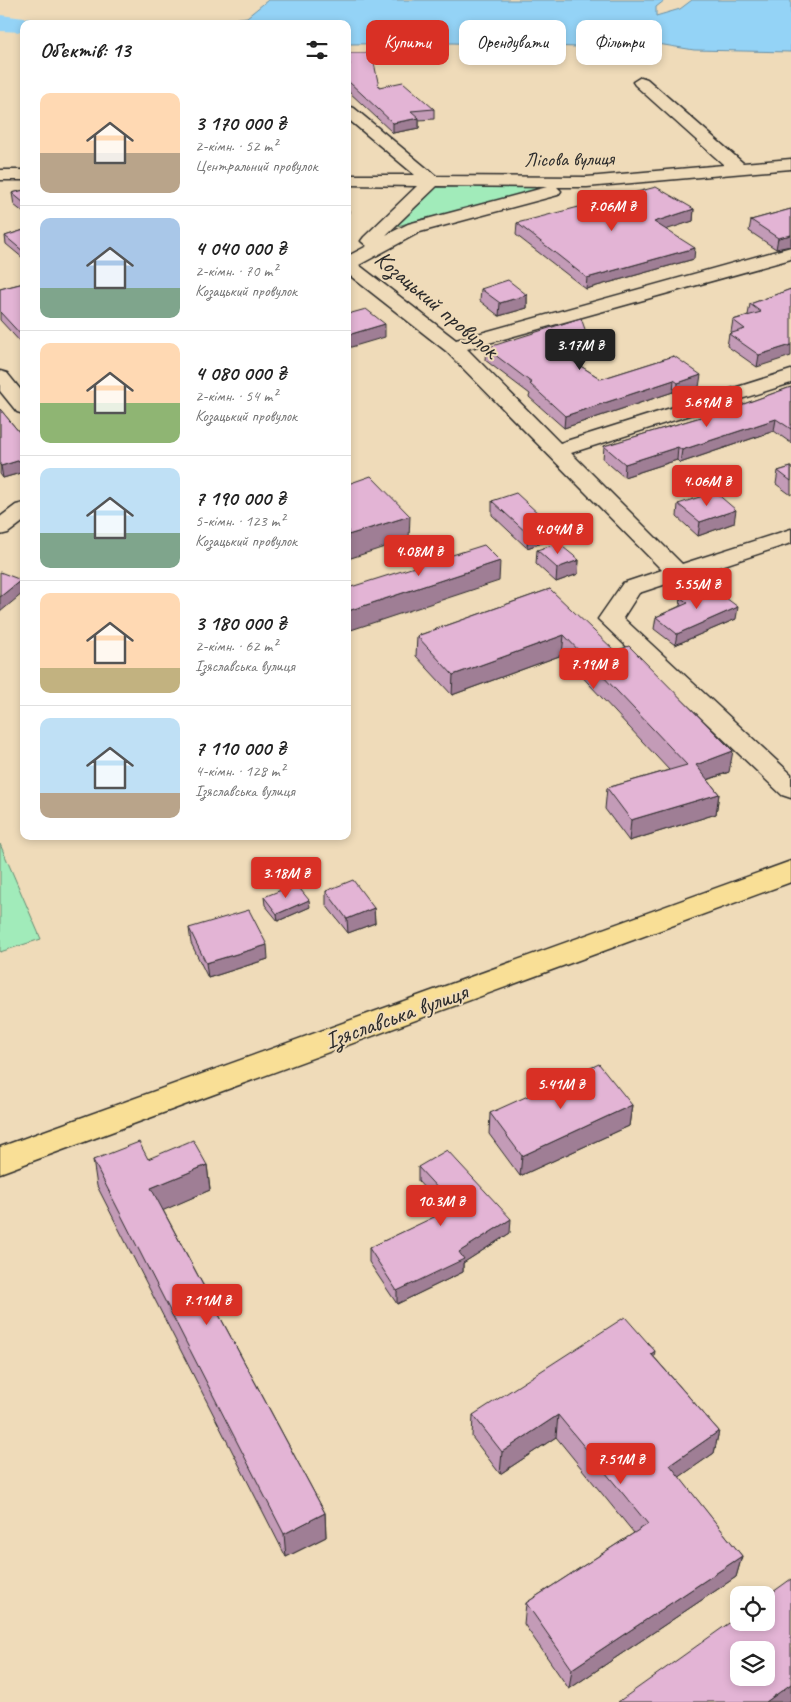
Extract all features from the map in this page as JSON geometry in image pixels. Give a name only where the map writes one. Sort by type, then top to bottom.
[{"type":"main road","name":"Ізяславська вулиця","points":[[0,1160],[791,871]]},
{"type":"street","points":[[641,82],[738,168]]},
{"type":"street","points":[[351,114],[432,181],[351,261]]},
{"type":"street","name":"Лісова вулиця","points":[[351,180],[587,182],[791,164]]},
{"type":"street","points":[[0,175],[20,175]]},
{"type":"street","points":[[351,262],[414,228],[587,182]]},
{"type":"street","points":[[453,347],[791,253]]},
{"type":"street","name":"Козацький провулок","points":[[351,266],[453,347],[678,573]]},
{"type":"street","points":[[556,451],[791,376]]},
{"type":"street","points":[[0,377],[20,403]]},
{"type":"street","points":[[0,528],[20,513]]},
{"type":"street","points":[[791,536],[631,588],[610,619],[791,789]]},
{"type":"green space","points":[[439,185],[556,185],[397,226]]},
{"type":"green space","points":[[0,844],[41,939],[0,952]]},
{"type":"water","points":[[268,0],[665,0],[656,7],[656,16],[680,9],[692,0],[791,0],[791,52],[694,50],[662,45],[662,20],[576,20],[576,47],[566,47],[566,20],[459,20],[459,43],[449,43],[449,20],[366,20],[366,44],[351,44],[351,20],[224,20],[247,17]]},
{"type":"building","points":[[351,53],[366,53],[366,65],[374,65],[379,87],[403,82],[434,109],[411,111],[419,118],[393,123],[351,84]]},
{"type":"building","points":[[656,187],[694,209],[654,222],[695,248],[587,278],[517,223]]},
{"type":"building","points":[[20,191],[20,200],[12,193]]},
{"type":"building","points":[[791,209],[791,235],[778,238],[751,220]]},
{"type":"building","points":[[20,231],[20,249],[5,236]]},
{"type":"building","points":[[508,280],[527,295],[500,303],[481,289]]},
{"type":"building","points":[[20,284],[20,334],[0,312],[0,289]]},
{"type":"building","points":[[791,289],[791,345],[759,355],[729,334],[745,329],[733,320],[761,312],[750,304]]},
{"type":"building","points":[[366,309],[385,324],[351,334],[351,313]]},
{"type":"building","points":[[581,318],[587,335],[552,348],[601,379],[674,356],[701,375],[678,383],[674,380],[565,416],[530,384],[532,383],[486,348]]},
{"type":"building","points":[[791,387],[791,429],[776,419],[682,450],[678,447],[625,464],[604,446],[741,405]]},
{"type":"building","points":[[0,409],[20,433],[20,460],[0,465]]},
{"type":"building","points":[[791,467],[791,481],[778,471]]},
{"type":"building","points":[[371,476],[410,516],[351,534],[351,483]]},
{"type":"building","points":[[715,492],[736,510],[700,522],[678,504]]},
{"type":"building","points":[[516,493],[552,526],[528,534],[492,501]]},
{"type":"building","points":[[558,543],[579,560],[557,568],[537,550]]},
{"type":"building","points":[[484,545],[500,561],[351,610],[351,587]]},
{"type":"building","points":[[0,572],[20,580],[20,581],[0,597]]},
{"type":"building","points":[[710,586],[738,607],[677,634],[656,617],[688,603],[681,598]]},
{"type":"building","points":[[550,589],[615,651],[629,646],[733,751],[696,765],[719,794],[631,820],[607,788],[687,765],[564,635],[453,675],[417,636]]},
{"type":"building","points":[[353,880],[374,908],[347,919],[326,891]]},
{"type":"building","points":[[296,884],[309,900],[277,914],[264,897]]},
{"type":"building","points":[[249,910],[267,945],[206,963],[189,928]]},
{"type":"building","points":[[599,1064],[632,1105],[522,1156],[490,1113]]},
{"type":"building","points":[[193,1140],[207,1165],[151,1188],[325,1513],[284,1534],[93,1160],[139,1142],[148,1159]]},
{"type":"building","points":[[447,1150],[511,1219],[459,1252],[464,1259],[397,1291],[369,1248],[455,1207],[418,1167]]},
{"type":"building","points":[[625,1317],[655,1351],[651,1354],[719,1431],[670,1465],[742,1556],[572,1669],[526,1603],[648,1524],[558,1415],[502,1452],[473,1415]]},
{"type":"building","points":[[791,1579],[791,1684],[766,1702],[618,1702],[730,1622],[730,1631],[775,1631],[775,1591]]},
{"type":"waterway","points":[[0,23],[20,24]]}]
